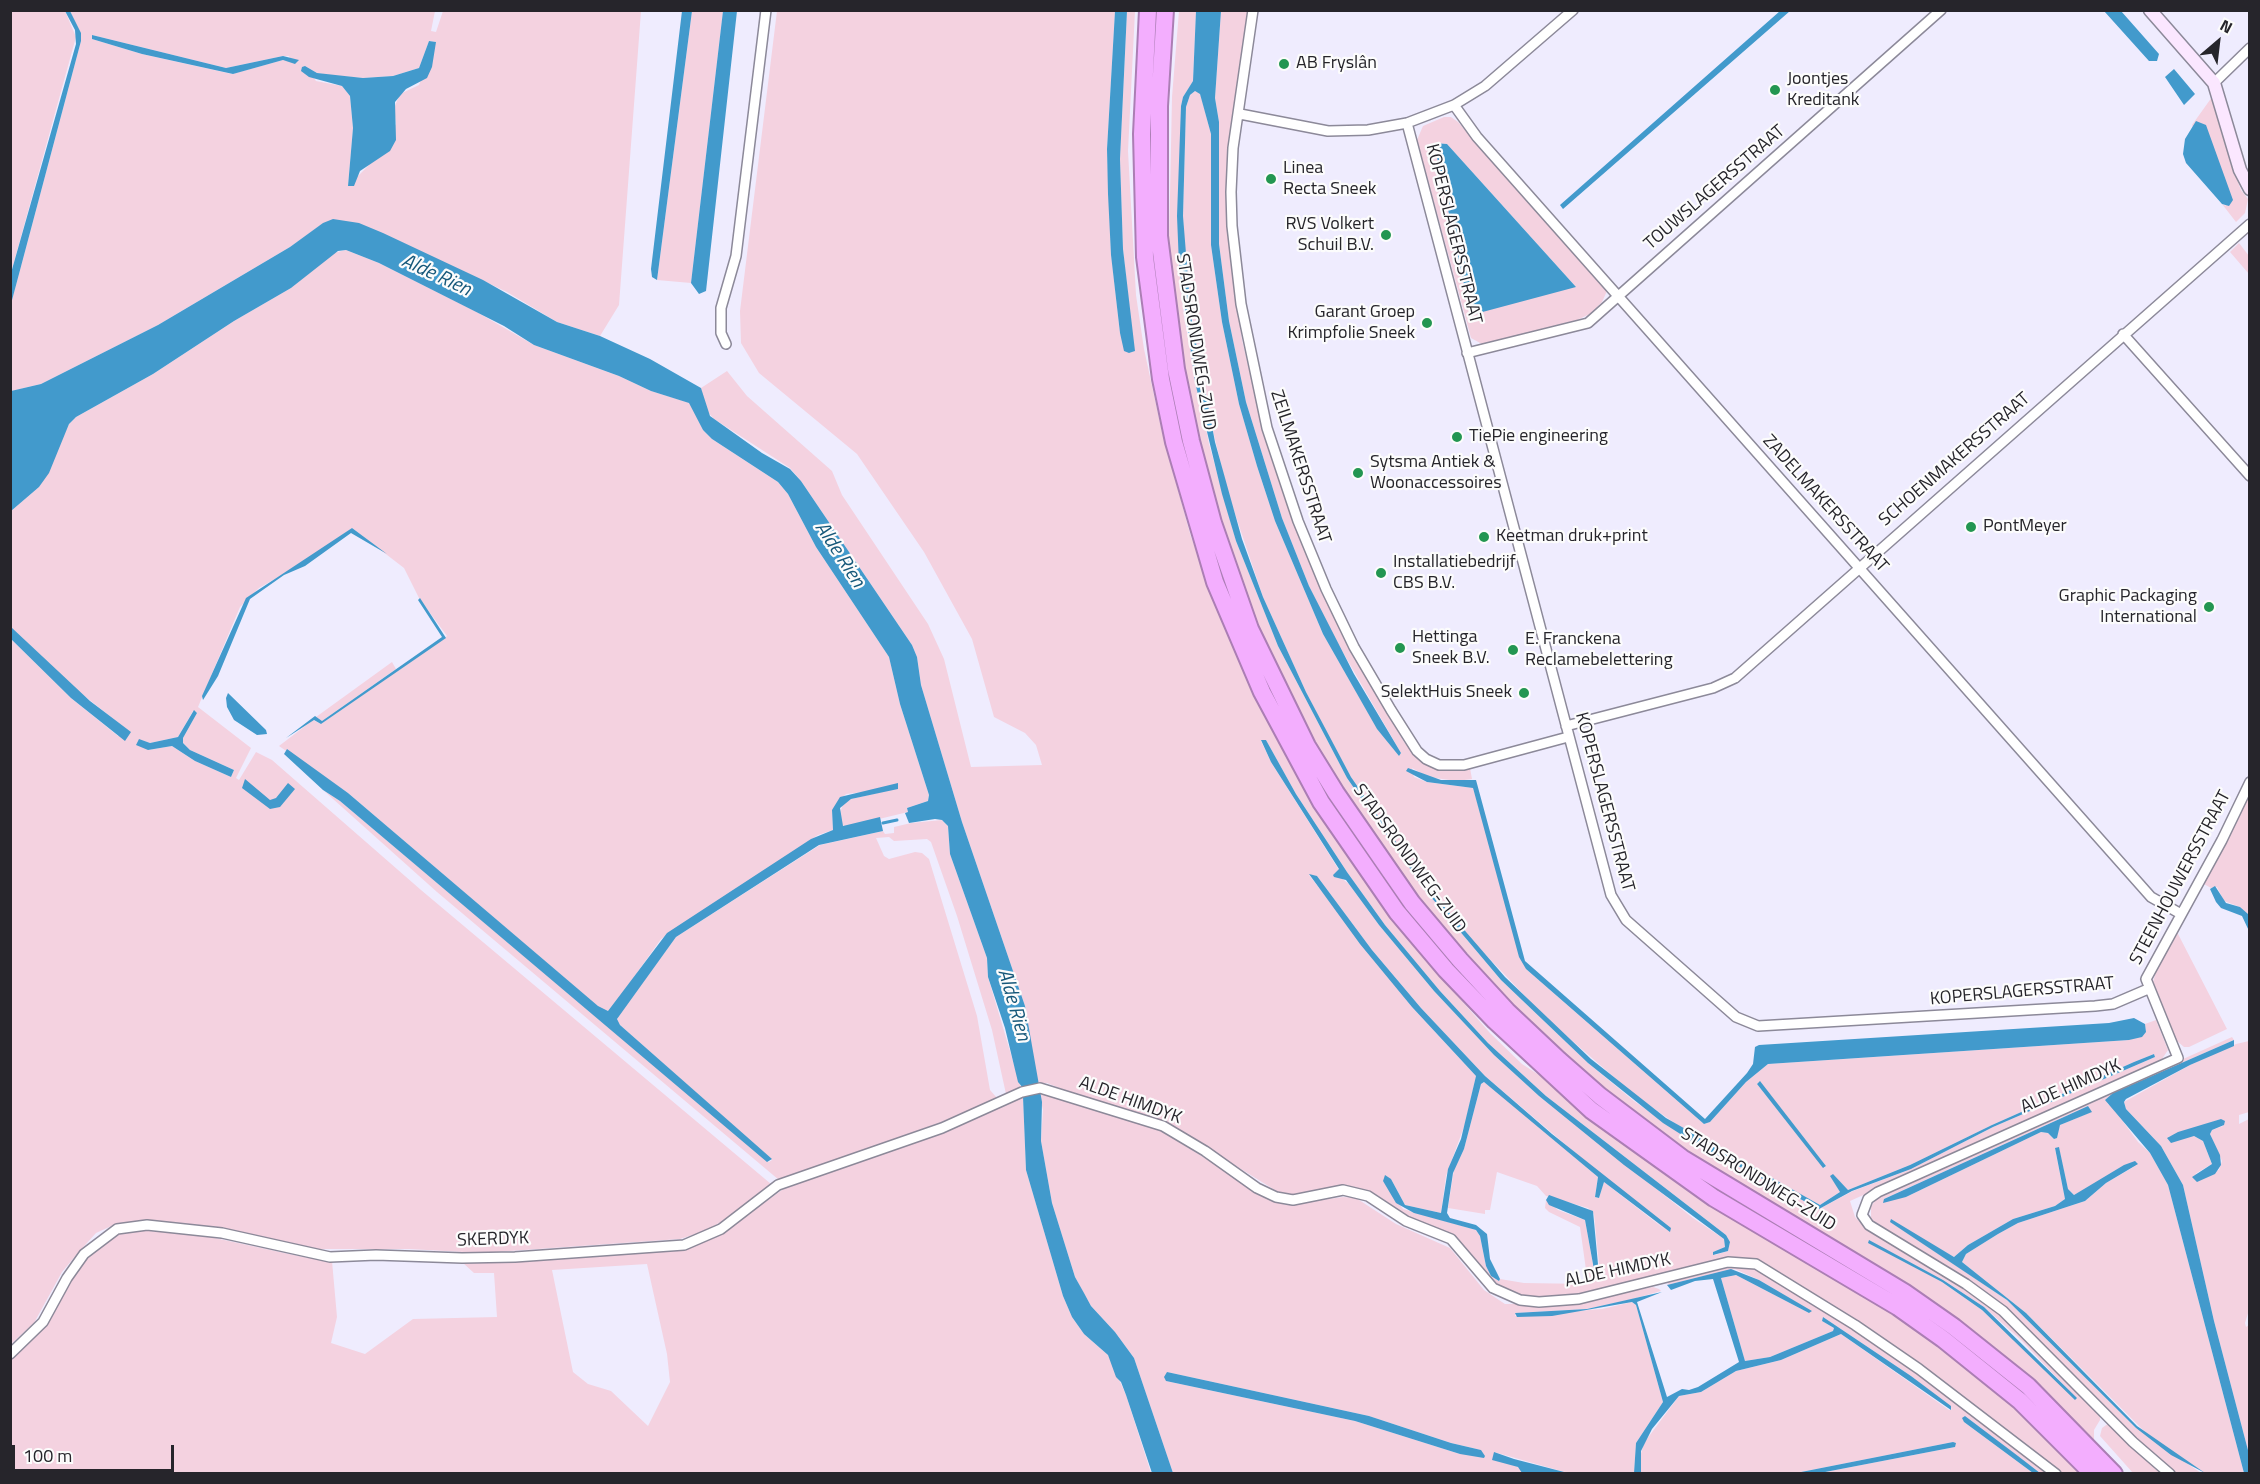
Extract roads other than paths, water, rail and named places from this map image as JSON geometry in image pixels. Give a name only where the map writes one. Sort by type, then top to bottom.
[{"type":"highway","points":[[1140,10],[1145,69]]},
{"type":"highway","name":"STADSRONDWEG-ZUID","points":[[1148,10],[1142,199],[1145,256],[1161,379],[1186,484],[1215,582],[1262,692],[1321,802],[1397,912],[1446,970],[1495,1021],[1591,1110],[1714,1198],[1898,1307],[2020,1401],[2093,1473]]},
{"type":"highway","name":"STADSRONDWEG-ZUID","points":[[1164,10],[1160,91],[1159,224],[1167,308],[1191,441],[1213,523],[1250,629],[1307,746],[1373,849],[1412,903],[1460,960],[1507,1011],[1600,1096],[1682,1158],[1904,1292],[1954,1327],[2028,1386],[2114,1473]]},
{"type":"highway","points":[[1160,91],[1171,47],[1176,10]]},
{"type":"street","points":[[726,344],[721,333],[721,308],[736,256],[766,10]]},
{"type":"street","name":"ZEILMAKERSSTRAAT","points":[[1253,10],[1240,114],[1233,148],[1232,226],[1241,304],[1267,428],[1298,521],[1326,589],[1354,647],[1417,751],[1439,765],[1464,765],[1568,737]]},
{"type":"street","points":[[1240,114],[1328,131],[1368,130],[1407,123],[1454,105],[1485,86],[1573,10]]},
{"type":"street","name":"TOUWSLAGERSSTRAAT","points":[[1618,295],[1941,10]]},
{"type":"street","points":[[2150,10],[2214,83],[2240,170],[2250,189]]},
{"type":"street","points":[[2214,83],[2250,48]]},
{"type":"street","name":"ZADELMAKERSSTRAAT","points":[[1454,105],[1477,137],[2151,897],[2181,914]]},
{"type":"street","name":"KOPERSLAGERSSTRAAT","points":[[1407,123],[1568,737],[1616,907],[1626,920],[1747,1024],[1772,1027],[2095,1006],[2113,1004],[2148,989]]},
{"type":"street","name":"SCHOENMAKERSSTRAAT","points":[[1566,726],[1727,683],[2250,224]]},
{"type":"street","name":"KOPERSLAGERSSTRAAT","points":[[1467,353],[1588,322],[1618,295]]},
{"type":"street","points":[[2123,334],[2250,476]]},
{"type":"street","name":"STEENHOUWERSSTRAAT","points":[[2148,989],[2146,979],[2151,967],[2222,840],[2250,782]]},
{"type":"street","name":"ALDE HIMDYK","points":[[2148,989],[2178,1058],[1878,1192],[1868,1199],[1862,1215],[1869,1225],[1960,1279],[2003,1311],[2133,1442],[2170,1473]]},
{"type":"street","name":"ALDE HIMDYK","points":[[1005,1100],[1030,1090],[1051,1090],[1088,1105],[1163,1126],[1205,1151],[1257,1188],[1276,1197],[1293,1200],[1343,1190],[1368,1196],[1406,1221],[1451,1239],[1493,1288],[1520,1300],[1539,1302],[1579,1299],[1728,1262],[1756,1264],[1855,1325],[1919,1369],[2056,1473]]},
{"type":"street","name":"SKERDYK","points":[[10,1354],[42,1322],[67,1278],[84,1254],[117,1229],[147,1225],[222,1233],[330,1257],[386,1255],[438,1258],[515,1257],[677,1246],[699,1240],[721,1229],[778,1185],[942,1128],[1005,1100]]},
{"type":"water","points":[[65,11],[70,11],[81,33],[81,41],[11,304],[11,273],[76,44],[75,30]]},
{"type":"water","points":[[682,11],[692,11],[657,280],[652,277],[651,269]]},
{"type":"water","points":[[723,11],[737,11],[706,291],[699,294],[691,283]]},
{"type":"water","points":[[1115,11],[1127,11],[1120,159],[1123,249],[1135,351],[1129,353],[1124,351],[1120,333],[1111,255],[1108,194],[1107,149]]},
{"type":"water","points":[[1196,11],[1221,11],[1215,98],[1219,122],[1219,244],[1229,321],[1246,402],[1282,518],[1309,586],[1354,674],[1401,753],[1399,756],[1377,729],[1323,634],[1275,521],[1257,466],[1239,404],[1222,322],[1211,245],[1211,134],[1200,94],[1195,91],[1190,95],[1186,107],[1183,216],[1191,316],[1215,442],[1242,539],[1263,597],[1306,692],[1351,777],[1428,888],[1505,977],[1591,1059],[1666,1118],[1820,1205],[1840,1192],[1830,1176],[1833,1174],[1848,1190],[1910,1165],[1992,1125],[2134,1062],[2154,1054],[2155,1057],[1993,1127],[1911,1169],[1852,1191],[1819,1209],[1693,1142],[1663,1123],[1588,1063],[1501,980],[1425,890],[1347,778],[1278,646],[1236,541],[1222,494],[1195,382],[1179,265],[1177,216],[1181,106],[1183,97],[1193,81]]},
{"type":"water","points":[[1780,11],[1790,11],[1563,209],[1560,205]]},
{"type":"water","points":[[2104,11],[2121,11],[2159,54],[2157,61],[2149,61]]},
{"type":"water","points":[[92,35],[226,68],[283,56],[299,60],[295,64],[283,60],[233,74],[142,54],[92,39]]},
{"type":"water","points":[[429,41],[436,42],[432,67],[427,78],[406,89],[395,102],[396,140],[390,151],[360,171],[354,186],[348,186],[353,128],[350,96],[342,86],[309,77],[301,71],[302,67],[305,66],[317,73],[363,78],[393,76],[419,68]]},
{"type":"water","points":[[2174,69],[2195,94],[2184,105],[2165,77]]},
{"type":"water","points":[[2196,121],[2206,125],[2233,200],[2229,206],[2222,204],[2186,163],[2183,154],[2185,139]]},
{"type":"water","points":[[1434,143],[1447,144],[1576,287],[1475,314],[1465,290]]},
{"type":"water","name":"Alde Rien","points":[[333,219],[359,223],[383,233],[483,280],[557,322],[600,336],[650,359],[701,388],[710,416],[762,453],[790,469],[801,481],[912,645],[917,657],[921,685],[962,822],[1025,1006],[1042,1102],[1041,1141],[1052,1203],[1075,1277],[1091,1306],[1115,1332],[1134,1358],[1173,1473],[1152,1473],[1126,1395],[1108,1355],[1084,1334],[1072,1317],[1063,1296],[1026,1170],[1023,1097],[1028,1094],[1018,1082],[1005,1028],[988,977],[987,958],[950,854],[948,826],[942,820],[935,819],[909,823],[905,813],[908,812],[907,808],[928,801],[929,795],[900,704],[889,657],[816,547],[788,494],[778,482],[712,439],[703,430],[689,403],[651,391],[619,376],[534,345],[504,326],[379,263],[346,250],[338,251],[291,288],[234,321],[153,374],[76,417],[69,424],[49,473],[39,487],[11,511],[11,391],[41,384],[158,325]]},
{"type":"water","points":[[352,528],[387,554],[351,533],[305,566],[284,575],[250,599],[218,676],[203,700],[202,696],[246,598]]},
{"type":"water","points":[[420,598],[446,638],[321,724],[314,720],[286,738],[315,716],[322,721],[442,637],[418,600]]},
{"type":"water","points":[[11,627],[90,701],[131,732],[125,741],[71,698],[11,639]]},
{"type":"water","points":[[228,693],[266,730],[267,734],[257,735],[234,720],[227,707]]},
{"type":"water","points":[[194,710],[197,713],[183,738],[183,743],[190,750],[234,770],[231,777],[195,761],[172,746],[148,750],[136,745],[139,739],[150,743],[178,737]]},
{"type":"water","points":[[1261,740],[1266,740],[1296,794],[1347,872],[1385,925],[1440,991],[1488,1043],[1546,1096],[1726,1235],[1730,1242],[1728,1251],[1713,1255],[1713,1252],[1725,1247],[1724,1239],[1624,1165],[1539,1096],[1494,1055],[1434,991],[1379,925],[1346,880],[1334,877],[1333,875],[1339,869],[1271,762]]},
{"type":"water","points":[[287,749],[348,793],[598,1006],[608,1011],[667,933],[811,839],[833,830],[832,810],[840,797],[898,783],[898,789],[851,799],[840,808],[843,826],[880,817],[883,831],[819,845],[676,937],[617,1019],[620,1025],[772,1159],[767,1162],[340,801],[323,790],[284,754]]},
{"type":"water","points":[[1408,768],[1441,780],[1476,780],[1525,961],[1705,1119],[1747,1073],[1753,1064],[1755,1047],[1759,1045],[2109,1023],[2134,1018],[2145,1024],[2146,1032],[2142,1037],[2129,1040],[1768,1064],[1746,1082],[1710,1122],[1704,1124],[1526,969],[1519,957],[1473,788],[1427,782],[1406,771]]},
{"type":"water","points":[[245,779],[270,800],[276,798],[288,783],[295,789],[280,807],[270,809],[242,788]]},
{"type":"water","points":[[1309,874],[1317,876],[1372,950],[1421,1008],[1485,1076],[1552,1134],[1671,1228],[1670,1232],[1604,1182],[1599,1198],[1595,1197],[1598,1177],[1484,1082],[1481,1084],[1464,1149],[1453,1173],[1447,1213],[1450,1218],[1476,1225],[1487,1234],[1490,1259],[1499,1281],[1491,1276],[1486,1266],[1480,1236],[1476,1230],[1414,1213],[1396,1203],[1383,1181],[1385,1175],[1391,1179],[1405,1205],[1441,1213],[1448,1169],[1461,1139],[1476,1076],[1412,1007],[1360,944]]},
{"type":"water","points":[[2215,886],[2226,903],[2240,907],[2248,914],[2249,931],[2242,916],[2221,908],[2216,902],[2210,889]]},
{"type":"water","points":[[2234,1040],[2234,1046],[2190,1065],[2124,1102],[2126,1109],[2161,1146],[2183,1185],[2214,1321],[2249,1454],[2249,1474],[2244,1473],[2168,1185],[2150,1153],[2105,1100],[2113,1093]]},
{"type":"water","points":[[1760,1081],[1826,1166],[1823,1168],[1757,1084]]},
{"type":"water","points":[[2088,1106],[2092,1112],[2060,1125],[2057,1138],[2054,1139],[2048,1133],[2041,1132],[1906,1197],[1883,1203],[1884,1199]]},
{"type":"water","points":[[2221,1119],[2225,1121],[2224,1125],[2212,1130],[2210,1134],[2220,1155],[2221,1165],[2215,1174],[2197,1182],[2192,1177],[2212,1164],[2203,1141],[2194,1136],[2171,1143],[2167,1138],[2178,1132]]},
{"type":"water","points":[[2059,1147],[2068,1189],[2074,1195],[2124,1165],[2135,1161],[2138,1164],[2106,1183],[2085,1201],[2018,1223],[1998,1234],[1966,1254],[1962,1262],[2026,1313],[2137,1426],[2205,1473],[2171,1455],[2136,1428],[2007,1300],[1890,1222],[1891,1219],[1954,1257],[1968,1245],[2013,1219],[2055,1206],[2065,1199],[2055,1148]]},
{"type":"water","points":[[1549,1195],[1593,1211],[1599,1275],[1595,1275],[1585,1220],[1549,1205],[1546,1200]]},
{"type":"water","points":[[1869,1240],[1943,1280],[1984,1307],[2077,1398],[2075,1400],[1982,1310],[1942,1282],[1868,1243]]},
{"type":"water","points":[[1731,1269],[1759,1280],[1812,1311],[1809,1313],[1736,1275],[1721,1278],[1745,1361],[1770,1357],[1833,1331],[1834,1328],[1822,1321],[1823,1317],[1911,1376],[1951,1406],[1951,1410],[1841,1334],[1781,1360],[1736,1371],[1701,1392],[1679,1396],[1652,1429],[1641,1451],[1641,1473],[1634,1473],[1636,1443],[1663,1402],[1636,1305],[1632,1302],[1552,1316],[1517,1317],[1515,1313],[1587,1309],[1662,1292],[1637,1302],[1667,1397],[1682,1389],[1689,1390],[1698,1387],[1739,1362],[1713,1279],[1695,1281],[1671,1290],[1667,1285]]},
{"type":"water","points":[[1167,1372],[1369,1416],[1451,1443],[1481,1450],[1485,1456],[1484,1458],[1460,1454],[1355,1421],[1166,1381],[1164,1377]]},
{"type":"water","points":[[1965,1416],[2040,1473],[2033,1473],[1964,1422],[1962,1418]]},
{"type":"water","points":[[1956,1443],[1955,1447],[1820,1473],[1796,1473]]},
{"type":"water","points":[[1494,1452],[1568,1473],[1522,1473],[1518,1467],[1492,1460]]},
{"type":"waterway","points":[[883,823],[897,820]]},
{"type":"place","name":"AB Fryslân","points":[[1284,64]]},
{"type":"place","name":"Joontjes Kreditank","points":[[1775,90]]},
{"type":"place","name":"Linea Recta Sneek","points":[[1271,179]]},
{"type":"place","name":"RVS Volkert Schuil B.V.","points":[[1386,235]]},
{"type":"place","name":"Garant Groep Krimpfolie Sneek","points":[[1427,323]]},
{"type":"place","name":"TiePie engineering","points":[[1457,437]]},
{"type":"place","name":"Sytsma Antiek & Woonaccessoires","points":[[1358,473]]},
{"type":"place","name":"PontMeyer","points":[[1971,527]]},
{"type":"place","name":"Keetman druk+print","points":[[1484,537]]},
{"type":"place","name":"Installatiebedrijf CBS B.V.","points":[[1381,573]]},
{"type":"place","name":"Graphic Packaging International","points":[[2209,607]]},
{"type":"place","name":"Hettinga Sneek B.V.","points":[[1400,648]]},
{"type":"place","name":"E. Franckena Reclamebelettering","points":[[1513,650]]},
{"type":"place","name":"SelektHuis Sneek","points":[[1524,693]]}]
